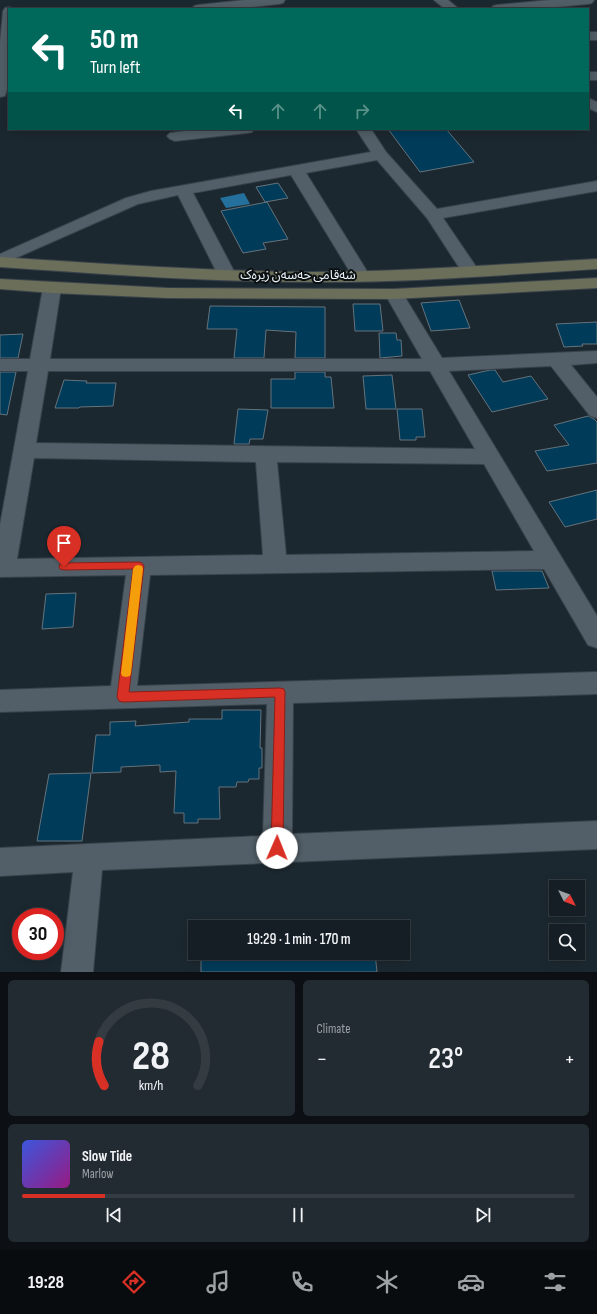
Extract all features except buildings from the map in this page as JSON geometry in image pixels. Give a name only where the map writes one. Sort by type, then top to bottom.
[{"type":"main road","name":"شەقامی حەسەن زیرەک","points":[[0,262],[228,275],[361,276],[597,264]]},
{"type":"main road","points":[[60,288],[78,267]]},
{"type":"main road","name":"شەقامی حەسەن زیرەک","points":[[0,284],[167,293],[394,294],[597,283]]},
{"type":"street","points":[[212,8],[267,4],[279,0]]},
{"type":"street","points":[[440,0],[452,8]]},
{"type":"street","points":[[507,8],[588,0]]},
{"type":"street","points":[[0,93],[7,66],[7,20]]},
{"type":"street","points":[[175,136],[237,130]]},
{"type":"street","points":[[363,130],[381,155],[433,215],[470,270]]},
{"type":"street","points":[[0,262],[132,201],[183,189],[381,155]]},
{"type":"street","points":[[296,170],[361,276]]},
{"type":"street","points":[[433,215],[597,186]]},
{"type":"street","points":[[183,189],[228,275]]},
{"type":"street","points":[[60,288],[40,364],[2,568],[551,560]]},
{"type":"street","points":[[394,294],[597,638]]},
{"type":"street","points":[[0,365],[436,365],[597,357]]},
{"type":"street","points":[[555,358],[597,411]]},
{"type":"street","points":[[24,450],[266,455],[491,457]]},
{"type":"street","points":[[266,455],[275,564]]},
{"type":"street","points":[[123,697],[139,566]]},
{"type":"street","points":[[0,701],[597,683]]},
{"type":"street","points":[[277,848],[280,692]]},
{"type":"street","points":[[0,862],[277,848],[597,835]]},
{"type":"street","points":[[77,972],[89,857]]},
{"type":"water","points":[[244,193],[250,204],[226,208],[220,198]]},
{"type":"slow traffic","points":[[126,673],[138,569]]},
{"type":"route","points":[[64,567],[139,566],[123,697],[280,692],[277,848]]}]
